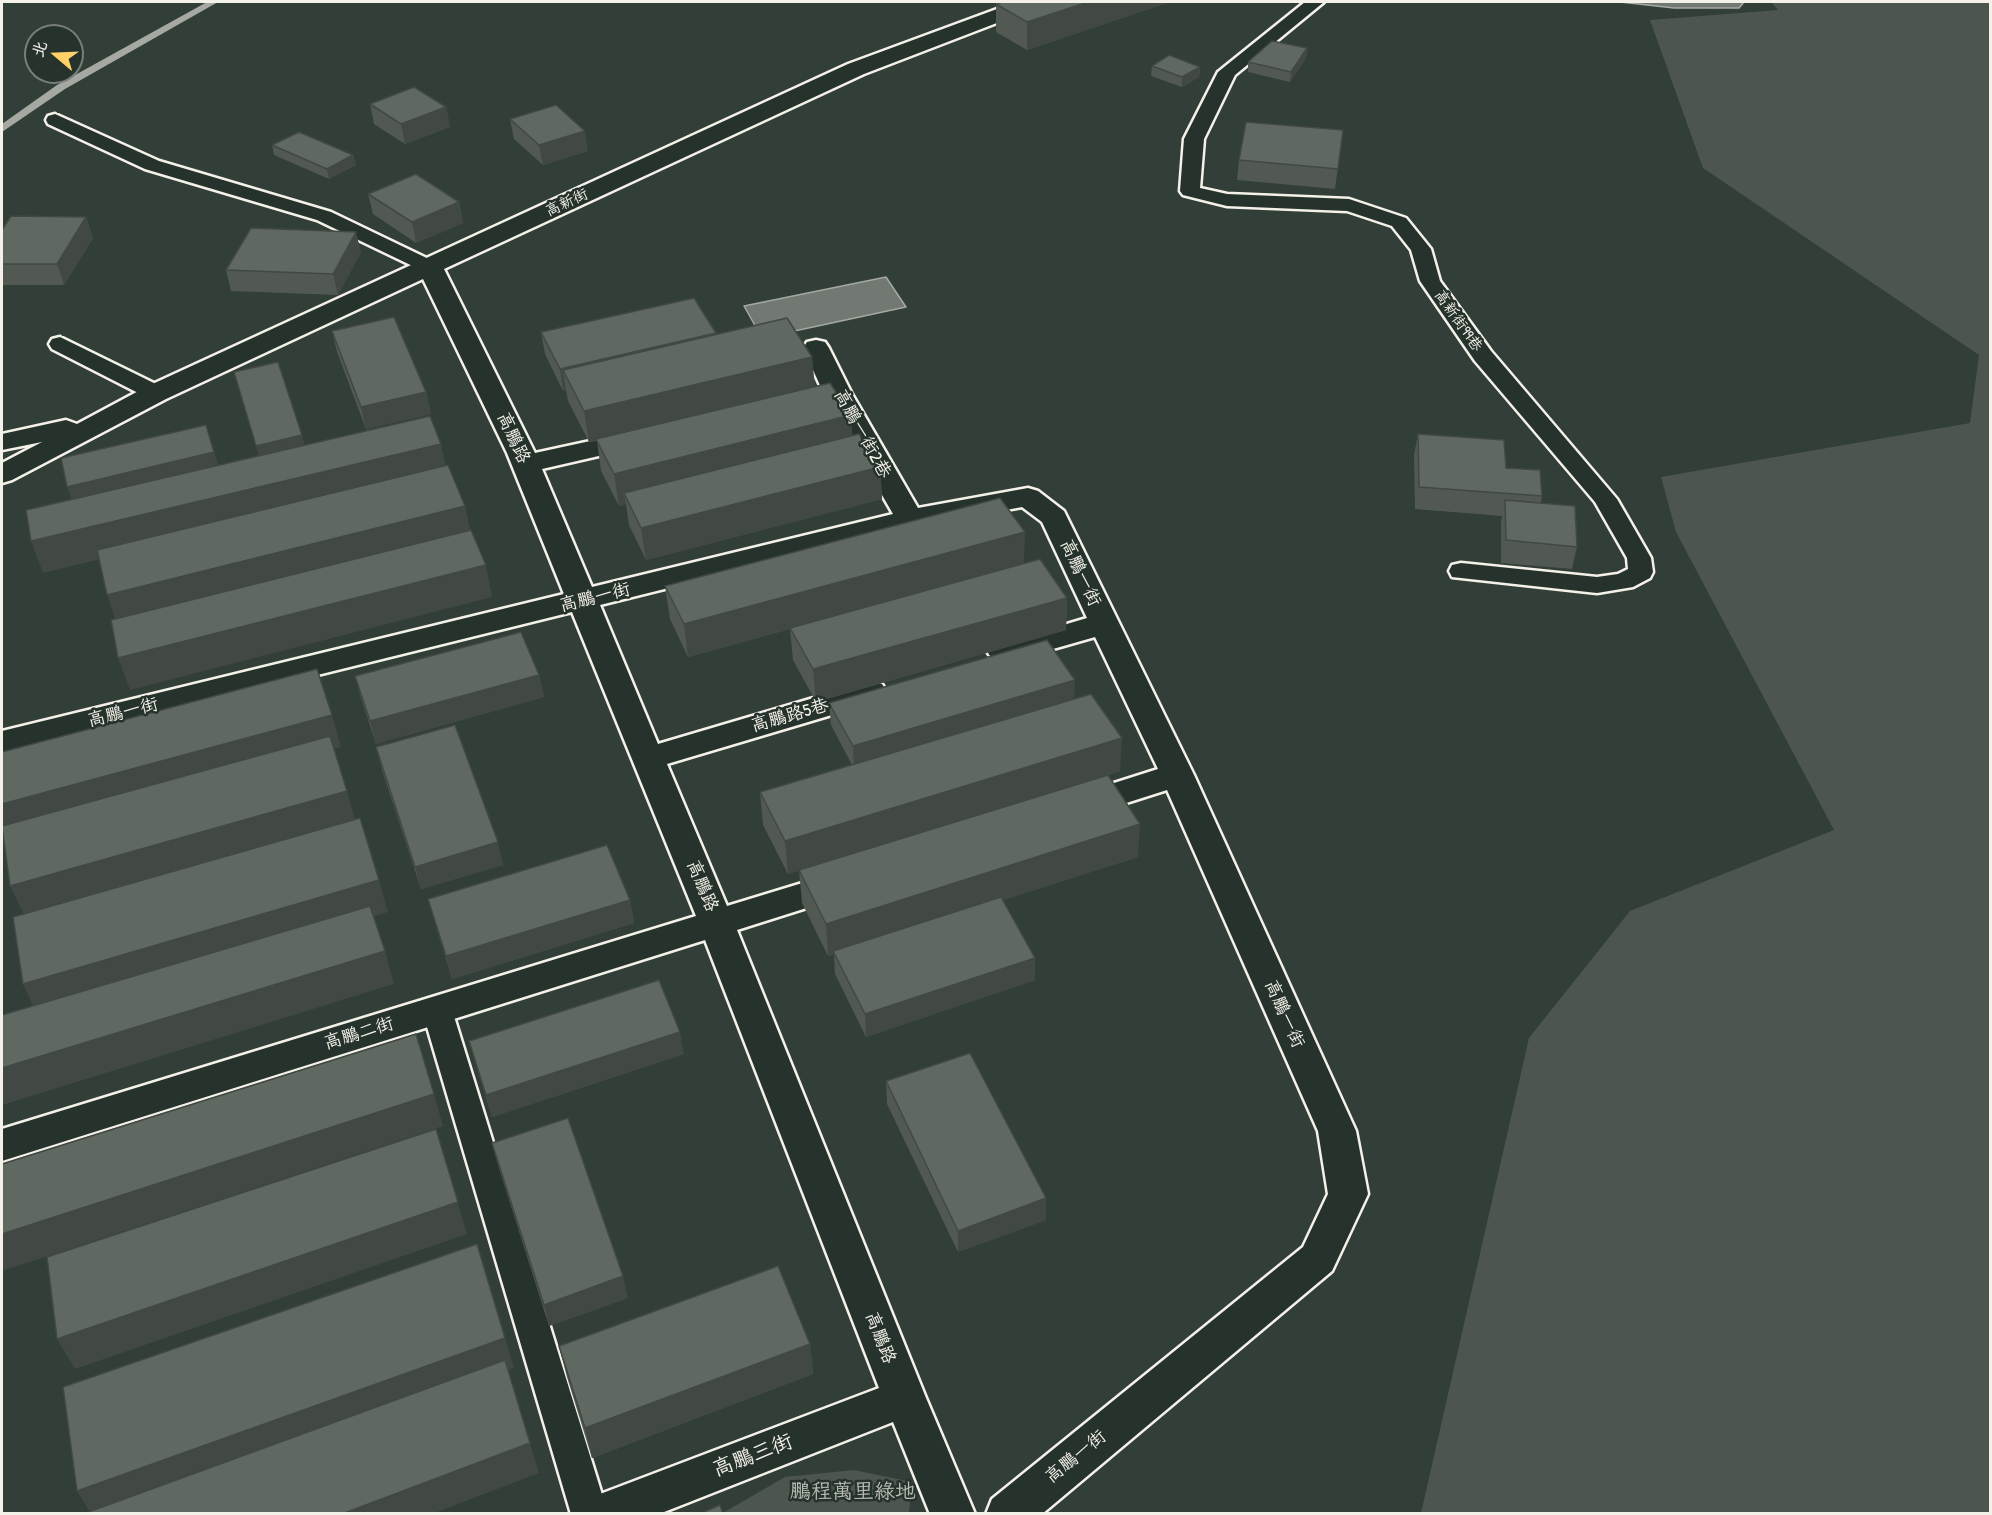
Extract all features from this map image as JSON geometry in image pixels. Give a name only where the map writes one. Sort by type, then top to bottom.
[{"type":"street","name":"高新街","points":[[105,420],[156,393],[856,69],[1034,2]]},
{"type":"street","name":"高鵬路","points":[[430,267],[525,464],[717,924],[904,1398],[953,1514]]},
{"type":"street","name":"高鵬一街2巷","points":[[816,348],[827,396],[910,519]]},
{"type":"street","points":[[2,442],[105,420]]},
{"type":"street","points":[[2,474],[105,420]]},
{"type":"street","points":[[525,464],[664,433]]},
{"type":"street","name":"高鵬一街","points":[[2,742],[582,602],[910,519],[1028,497],[1054,517],[1103,624],[1177,775],[1337,1131],[1348,1194],[1318,1259],[1008,1514]]},
{"type":"street","points":[[978,661],[1103,624]]},
{"type":"street","name":"高鵬路5巷","points":[[648,758],[899,684]]},
{"type":"street","points":[[1042,819],[1177,775]]},
{"type":"street","name":"高鵬二街","points":[[2,1145],[717,924],[874,873]]},
{"type":"street","name":"高鵬三街","points":[[603,1514],[904,1398]]},
{"type":"lane","name":"高新街99巷","points":[[1315,2],[1227,72],[1194,139],[1190,190],[1227,200],[1349,205],[1399,222],[1421,249],[1430,281],[1483,356],[1605,499],[1639,558],[1641,572],[1624,581],[1597,585],[1461,571]]},
{"type":"lane","points":[[55,120],[152,165],[324,216],[430,267]]},
{"type":"lane","points":[[60,344],[156,393]]},
{"type":"lane","points":[[438,1010],[590,1514]]},
{"type":"green space","points":[[1771,2],[1990,2],[1990,1513],[1421,1513],[1529,1038],[1630,911],[1834,830],[1676,532],[1661,477],[1970,423],[1979,355],[1703,168],[1650,20],[1778,10]]},
{"type":"green space","name":"鵬程萬里綠地","points":[[854,1470],[912,1482],[909,1513],[721,1514],[785,1477]]},
{"type":"shaded area","points":[[1620,2],[1744,2],[1739,8],[1674,8]]},
{"type":"shaded area","points":[[886,277],[906,307],[762,338],[744,306]]},
{"type":"building","points":[[1003,2],[1088,2],[1027,22],[996,4]]},
{"type":"building","points":[[1272,41],[1307,48],[1291,72],[1248,62]]},
{"type":"building","points":[[1169,55],[1200,67],[1182,77],[1152,66]]},
{"type":"building","points":[[414,87],[446,107],[401,124],[370,104]]},
{"type":"building","points":[[556,105],[585,131],[539,145],[510,119]]},
{"type":"building","points":[[1246,122],[1343,130],[1338,169],[1239,160]]},
{"type":"building","points":[[299,132],[353,155],[327,169],[272,145]]},
{"type":"building","points":[[416,174],[459,202],[412,222],[368,194]]},
{"type":"building","points":[[11,216],[86,217],[57,264],[2,264],[2,230]]},
{"type":"building","points":[[251,228],[356,232],[333,274],[226,270]]},
{"type":"building","points":[[694,298],[716,333],[560,369],[541,332]]},
{"type":"building","points":[[394,317],[426,392],[361,407],[332,331]]},
{"type":"building","points":[[787,318],[812,357],[584,411],[563,370]]},
{"type":"building","points":[[278,362],[302,435],[256,446],[234,372]]},
{"type":"building","points":[[830,383],[851,415],[614,474],[596,439]]},
{"type":"building","points":[[430,416],[441,444],[31,541],[26,510]]},
{"type":"building","points":[[206,425],[214,452],[67,487],[61,458]]},
{"type":"building","points":[[859,434],[880,467],[641,528],[624,493]]},
{"type":"building","points":[[1418,434],[1504,440],[1506,468],[1540,470],[1542,496],[1419,487]]},
{"type":"building","points":[[448,465],[465,506],[107,595],[97,550]]},
{"type":"building","points":[[1000,498],[1025,532],[684,624],[665,586]]},
{"type":"building","points":[[1505,500],[1575,506],[1577,547],[1506,540]]},
{"type":"building","points":[[471,530],[486,565],[118,658],[111,620]]},
{"type":"building","points":[[1040,559],[1067,598],[813,669],[790,628]]},
{"type":"building","points":[[521,632],[539,675],[370,721],[355,676]]},
{"type":"building","points":[[1047,640],[1075,680],[853,746],[829,703]]},
{"type":"building","points":[[317,669],[332,715],[2,804],[2,752]]},
{"type":"building","points":[[1091,694],[1122,738],[785,841],[760,792]]},
{"type":"building","points":[[455,725],[498,842],[415,867],[376,747]]},
{"type":"building","points":[[330,736],[347,791],[10,886],[2,826]]},
{"type":"building","points":[[1108,775],[1140,824],[826,924],[799,870]]},
{"type":"building","points":[[360,818],[379,880],[23,984],[13,917]]},
{"type":"building","points":[[607,845],[630,900],[446,956],[428,899]]},
{"type":"building","points":[[1001,897],[1035,958],[865,1014],[833,951]]},
{"type":"building","points":[[370,906],[385,951],[2,1068],[2,1015]]},
{"type":"building","points":[[659,980],[680,1032],[486,1095],[469,1041]]},
{"type":"building","points":[[416,1034],[434,1094],[2,1234],[2,1164]]},
{"type":"building","points":[[970,1053],[1046,1198],[958,1231],[886,1081]]},
{"type":"building","points":[[568,1118],[623,1276],[544,1305],[492,1143]]},
{"type":"building","points":[[436,1129],[458,1202],[57,1339],[47,1257]]},
{"type":"building","points":[[477,1244],[505,1338],[77,1491],[63,1387]]},
{"type":"building","points":[[778,1266],[810,1344],[585,1428],[559,1346]]},
{"type":"building","points":[[505,1360],[530,1443],[342,1514],[83,1514]]},
{"type":"building","points":[[720,1505],[723,1514],[699,1514]]},
{"type":"waterway","points":[[2,129],[61,87],[213,2]]}]
